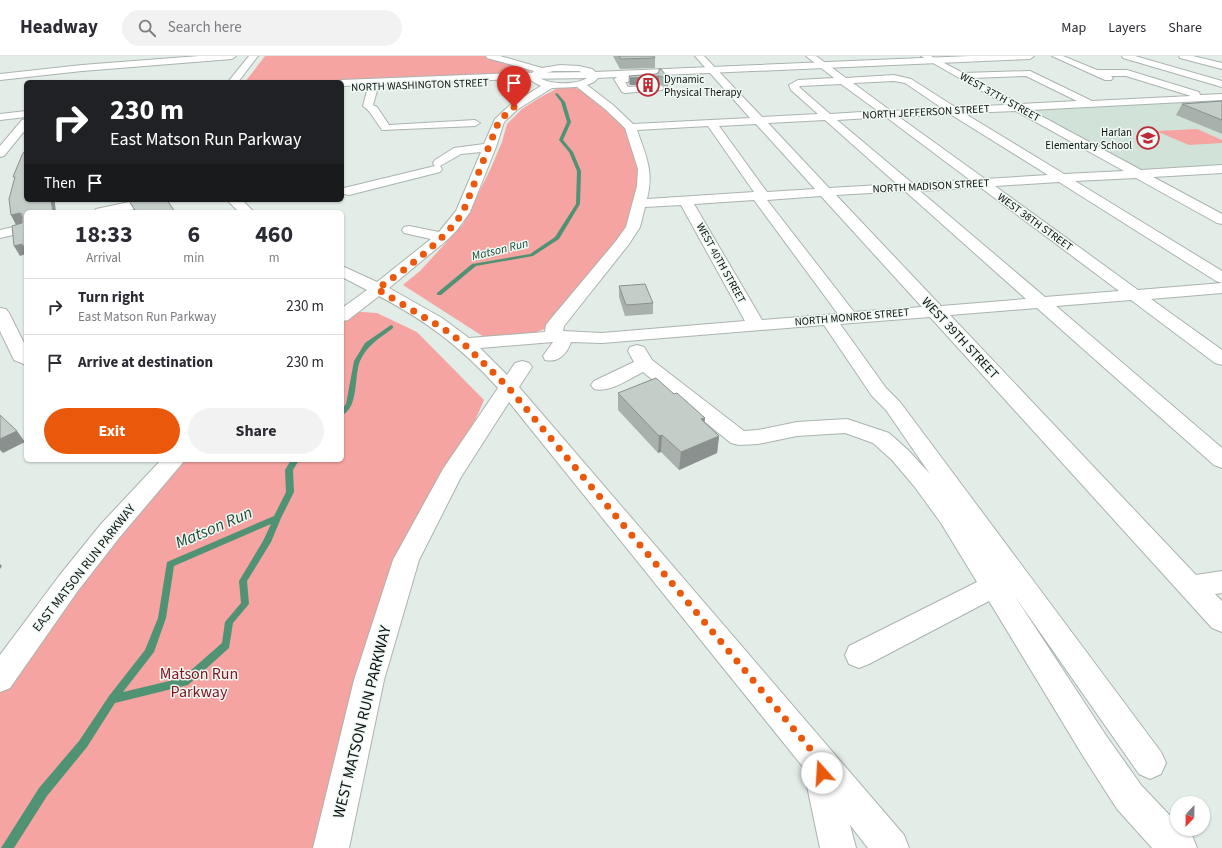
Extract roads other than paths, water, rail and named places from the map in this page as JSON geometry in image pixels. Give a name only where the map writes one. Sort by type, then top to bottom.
[{"type":"street","points":[[0,77],[82,68],[232,56]]},
{"type":"street","points":[[235,80],[254,56]]},
{"type":"street","points":[[490,56],[543,71],[570,68],[586,70],[594,75],[592,80],[579,84],[549,84],[534,78]]},
{"type":"street","name":"WEST 39TH STREET","points":[[699,56],[1222,620]]},
{"type":"street","name":"WEST 38TH STREET","points":[[810,56],[1222,359]]},
{"type":"street","name":"NORTH WASHINGTON STREET","points":[[344,88],[929,58],[1030,56]]},
{"type":"street","points":[[1056,56],[1116,82]]},
{"type":"street","points":[[1126,56],[1222,84]]},
{"type":"street","points":[[1183,56],[1222,66]]},
{"type":"street","points":[[501,59],[525,57]]},
{"type":"street","name":"WEST 37TH STREET","points":[[929,58],[1222,220]]},
{"type":"street","points":[[570,68],[580,59]]},
{"type":"street","points":[[534,78],[543,71]]},
{"type":"street","points":[[1066,71],[1127,73],[1211,98]]},
{"type":"street","points":[[962,76],[1050,72]]},
{"type":"street","points":[[649,73],[653,78],[619,80],[624,90],[659,88]]},
{"type":"street","points":[[1027,73],[1092,104]]},
{"type":"street","name":"NORTH WASHINGTON STREET","points":[[344,83],[534,78]]},
{"type":"street","points":[[1222,278],[953,111],[905,79],[798,83],[794,85],[794,88],[1222,460]]},
{"type":"street","points":[[344,314],[397,275],[442,237],[463,212],[499,121],[514,107],[549,84]]},
{"type":"street","points":[[552,356],[560,347],[562,341],[554,331],[555,325],[622,244],[632,227],[644,186],[644,169],[630,128],[605,103],[579,84]]},
{"type":"street","points":[[372,87],[368,106],[373,109],[386,128],[475,124],[499,121]]},
{"type":"street","points":[[1138,91],[1159,101]]},
{"type":"street","name":"NORTH JEFFERSON STREET","points":[[630,128],[1222,98]]},
{"type":"street","points":[[0,111],[24,108]]},
{"type":"street","points":[[0,117],[24,114]]},
{"type":"street","points":[[711,123],[761,196],[838,318],[879,392],[902,419],[1150,763]]},
{"type":"street","points":[[0,154],[24,124]]},
{"type":"street","points":[[468,133],[475,124]]},
{"type":"street","points":[[349,191],[430,167],[458,151],[490,147]]},
{"type":"street","name":"NORTH MADISON STREET","points":[[640,203],[1222,168]]},
{"type":"street","name":"WEST 40TH STREET","points":[[686,201],[756,325]]},
{"type":"street","points":[[111,210],[149,202]]},
{"type":"street","points":[[236,202],[245,210]]},
{"type":"street","points":[[0,234],[24,228]]},
{"type":"street","points":[[409,230],[442,237]]},
{"type":"street","points":[[344,272],[426,317],[510,378],[891,848]]},
{"type":"street","name":"NORTH MONROE STREET","points":[[602,338],[1222,288]]},
{"type":"street","points":[[0,313],[21,356],[24,358]]},
{"type":"street","points":[[464,344],[557,336],[602,338]]},
{"type":"street","points":[[629,336],[645,364],[739,438],[758,438],[797,429],[847,426],[881,438],[900,455],[922,480],[950,517],[1094,745],[1129,797],[1163,834],[1179,848]]},
{"type":"street","points":[[510,378],[552,356],[602,338]]},
{"type":"street","points":[[601,385],[645,364]]},
{"type":"street","name":"WEST MATSON RUN PARKWAY","points":[[331,848],[369,680],[406,560],[442,490],[510,378]]},
{"type":"street","name":"EAST MATSON RUN PARKWAY","points":[[1,674],[68,584],[110,531],[171,462]]},
{"type":"street","points":[[1190,586],[1222,582]]},
{"type":"street","points":[[859,655],[994,586]]},
{"type":"street","points":[[818,758],[838,848]]},
{"type":"waterway","name":"Matson Run","points":[[439,294],[474,265],[531,255],[557,238],[578,204],[579,171],[571,152],[561,140],[569,122],[563,102],[557,94]]},
{"type":"waterway","name":"Matson Run","points":[[344,410],[349,404],[357,361],[367,344],[391,327]]},
{"type":"waterway","name":"Matson Run","points":[[277,518],[290,492],[289,470],[294,462]]},
{"type":"waterway","name":"Matson Run","points":[[112,699],[149,652],[162,618],[170,564],[277,518]]},
{"type":"waterway","name":"Matson Run","points":[[112,699],[185,682],[226,645],[229,622],[245,604],[243,581],[267,542],[277,518]]},
{"type":"waterway","name":"Matson Run","points":[[7,848],[43,792],[83,744],[112,699]]},
{"type":"place","name":"Dynamic Physical Therapy","points":[[648,85]]},
{"type":"place","name":"Harlan Elementary School","points":[[1148,138]]},
{"type":"park label","name":"Matson Run Parkway","points":[[199,683]]}]
